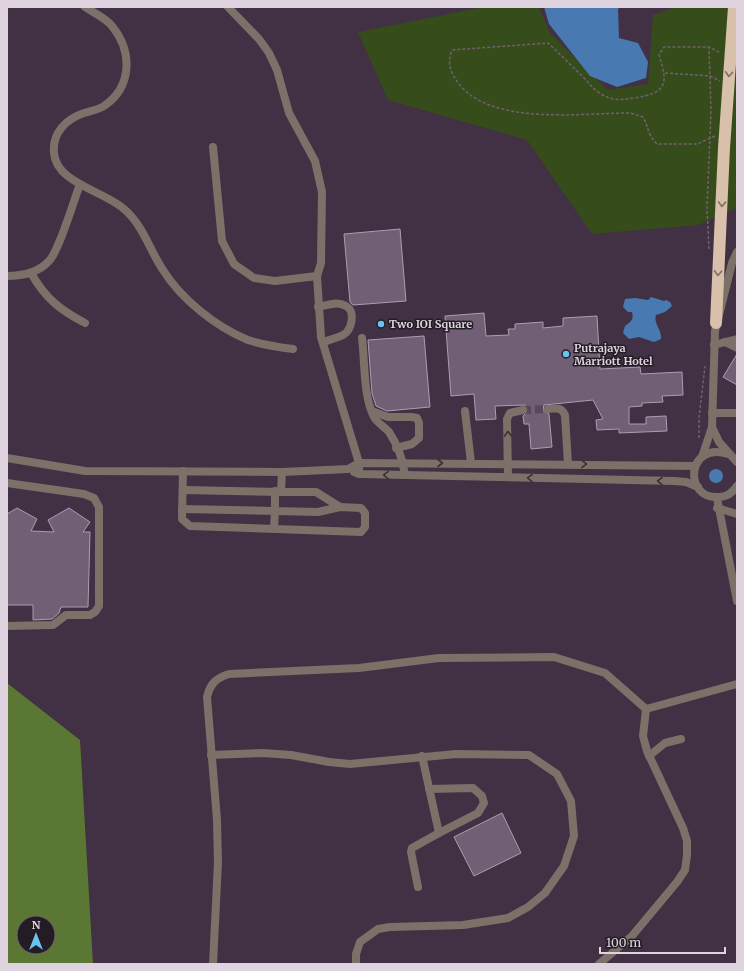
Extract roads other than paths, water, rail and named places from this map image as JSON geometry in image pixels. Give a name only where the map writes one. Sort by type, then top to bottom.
[{"type":"highway","points":[[716,323],[724,148],[734,7]]},
{"type":"street","points":[[85,7],[112,26],[117,34],[124,53],[127,69],[120,89],[112,99],[102,107],[71,118],[57,134],[54,142],[55,162],[61,171],[80,184],[106,197],[123,208],[136,220],[162,269],[174,286],[193,305],[215,322],[248,339],[272,346],[293,349]]},
{"type":"street","points":[[228,7],[259,39],[269,53],[277,70],[289,113],[315,161],[322,192],[321,263],[317,276],[318,307],[322,342],[359,462],[359,474]]},
{"type":"street","points":[[213,147],[222,241],[234,264],[254,278],[275,281],[317,276]]},
{"type":"street","points":[[7,276],[18,276],[31,273],[42,268],[51,260],[80,184]]},
{"type":"street","points":[[737,252],[732,263],[716,323],[712,428],[702,457],[695,466],[694,473],[698,487],[703,493],[717,498],[727,495],[737,488]]},
{"type":"street","points":[[31,273],[52,303],[85,323]]},
{"type":"street","points":[[318,307],[337,304],[345,305],[350,308],[352,315],[349,330],[344,335],[322,342]]},
{"type":"street","points":[[362,338],[368,401],[374,418],[388,432],[403,462],[405,475]]},
{"type":"street","points":[[714,345],[737,339]]},
{"type":"street","points":[[725,342],[737,348]]},
{"type":"street","points":[[548,409],[558,408],[563,410],[565,415],[568,464]]},
{"type":"street","points":[[508,477],[507,419],[510,413],[523,410]]},
{"type":"street","points":[[372,411],[388,416],[412,416],[417,418],[419,423],[419,438],[412,444],[396,448]]},
{"type":"street","points":[[465,411],[471,463]]},
{"type":"street","points":[[712,413],[737,413]]},
{"type":"street","points":[[712,428],[728,454],[737,462]]},
{"type":"street","points":[[702,457],[711,452],[720,451],[728,454]]},
{"type":"street","points":[[7,458],[85,470],[282,472],[348,469],[359,474],[674,481],[686,482],[698,487]]},
{"type":"street","points":[[348,469],[359,462],[695,466]]},
{"type":"street","points":[[182,509],[318,512],[340,507],[364,510],[364,530],[361,532],[190,526],[182,519],[182,509],[184,471]]},
{"type":"street","points":[[274,528],[275,511],[282,472]]},
{"type":"street","points":[[7,483],[84,494],[94,498],[99,507],[98,606],[96,612],[90,615],[66,615],[53,625],[7,626]]},
{"type":"street","points":[[183,490],[316,492],[340,507]]},
{"type":"street","points":[[717,498],[717,508],[737,601]]},
{"type":"street","points":[[717,508],[737,514]]},
{"type":"street","points":[[213,964],[218,862],[218,820],[207,697],[209,688],[221,677],[229,674],[359,668],[439,658],[554,657],[605,673],[646,709]]},
{"type":"street","points":[[646,709],[737,684]]},
{"type":"street","points":[[599,964],[632,936],[678,882],[684,870],[687,841],[683,828],[649,756],[642,736],[646,709]]},
{"type":"street","points":[[649,756],[665,743],[681,739]]},
{"type":"street","points":[[212,755],[263,753],[291,755],[350,764],[422,756],[456,754],[529,755],[557,774],[572,801],[574,836],[564,866],[545,893],[528,907],[508,918],[462,925],[390,927],[378,929],[360,942],[356,954],[356,964]]},
{"type":"street","points":[[422,756],[440,833]]},
{"type":"street","points":[[418,887],[411,852],[412,848],[478,813],[484,803],[482,796],[473,788],[429,790]]},
{"type":"water","points":[[544,7],[621,7],[618,9],[619,38],[638,43],[648,62],[646,78],[617,87],[590,76],[549,24]]},
{"type":"water","points":[[651,297],[664,301],[666,300],[670,302],[672,306],[665,312],[656,315],[655,318],[661,339],[654,342],[639,337],[629,339],[623,333],[625,326],[632,320],[633,314],[632,312],[628,312],[623,307],[625,299],[635,298],[648,300]]},
{"type":"water","points":[[713,469],[719,469],[723,473],[723,479],[719,483],[713,483],[709,479],[709,473]]},
{"type":"tunnel","points":[[523,410],[548,409]]},
{"type":"place","name":"Two IOI Square","points":[[381,324]]},
{"type":"place","name":"Putrajaya Marriott Hotel","points":[[566,354]]}]
